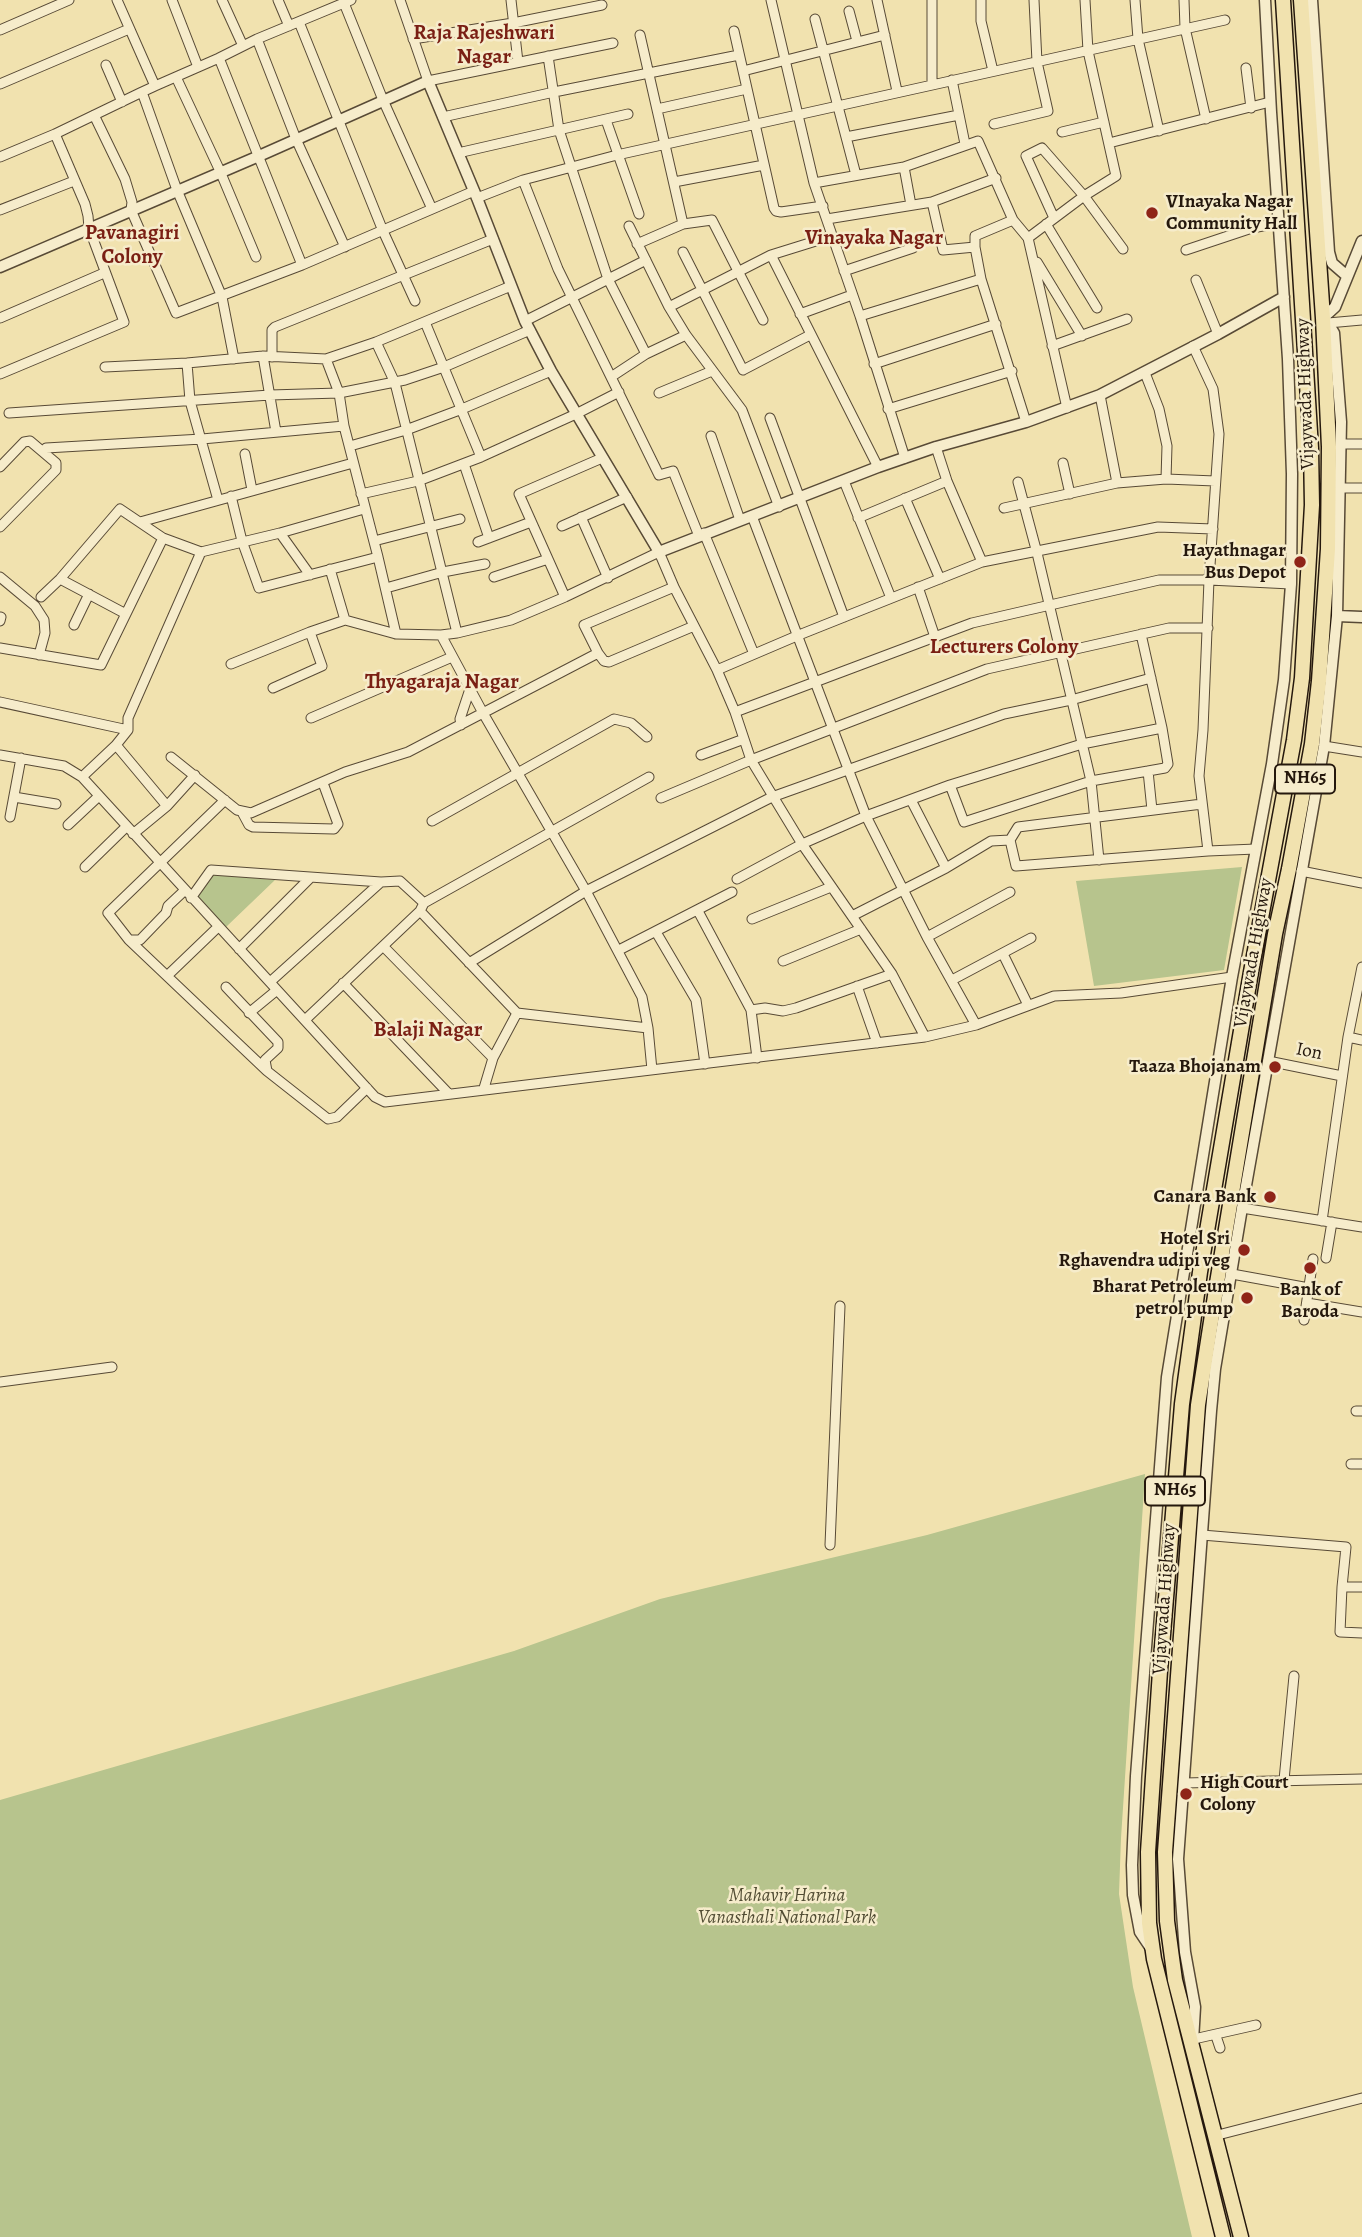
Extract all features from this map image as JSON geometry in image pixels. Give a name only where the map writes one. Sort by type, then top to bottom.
[{"type":"highway","name":"Vijaywada Highway","points":[[1223,2237],[1153,1953],[1147,1892],[1182,1404],[1200,1272],[1285,791],[1302,678],[1312,505],[1307,370],[1283,0]]},
{"type":"highway","name":"Vijaywada Highway","points":[[1241,2237],[1171,1956],[1165,1874],[1198,1405],[1275,934],[1312,744],[1319,681],[1328,549],[1326,321],[1312,80],[1301,0]]},
{"type":"highway","points":[[1285,791],[1302,794]]},
{"type":"street","points":[[0,16],[2,29],[69,0]]},
{"type":"street","points":[[117,0],[155,86]]},
{"type":"street","points":[[172,0],[198,67]]},
{"type":"street","points":[[222,0],[243,46]]},
{"type":"street","points":[[278,0],[289,26]]},
{"type":"street","points":[[403,0],[428,80],[527,326],[659,552],[717,670],[751,760],[802,844],[892,974],[925,1037]]},
{"type":"street","points":[[511,0],[518,62]]},
{"type":"street","points":[[771,0],[814,183],[905,458]]},
{"type":"street","points":[[877,0],[897,91]]},
{"type":"street","points":[[932,0],[932,84]]},
{"type":"street","points":[[981,0],[981,21],[993,71]]},
{"type":"street","points":[[993,124],[1048,111],[1037,62],[1034,0]]},
{"type":"street","points":[[1028,238],[1116,176],[1088,51],[1085,0]]},
{"type":"street","points":[[1135,0],[1138,39],[1159,131]]},
{"type":"street","points":[[1184,0],[1185,28],[1206,119]]},
{"type":"street","points":[[1153,1953],[1140,1932],[1133,1895],[1132,1865],[1136,1776],[1163,1420],[1169,1364],[1232,977],[1272,764],[1284,680],[1291,584],[1292,474],[1265,0]]},
{"type":"street","points":[[1312,0],[1312,80],[1329,252],[1332,263],[1347,276]]},
{"type":"street","points":[[0,156],[55,134],[257,39],[347,1],[383,100],[432,209]]},
{"type":"street","points":[[413,39],[602,5]]},
{"type":"street","points":[[849,11],[857,41]]},
{"type":"street","points":[[816,19],[856,175]]},
{"type":"street","points":[[94,115],[125,179],[132,202],[131,210],[176,313],[302,265],[432,209],[523,180],[617,155],[897,91],[1226,20]]},
{"type":"street","points":[[299,22],[383,230],[415,301]]},
{"type":"street","points":[[0,85],[129,29]]},
{"type":"street","points":[[734,31],[776,211],[823,206]]},
{"type":"street","points":[[640,35],[683,223]]},
{"type":"street","points":[[744,71],[885,35]]},
{"type":"street","points":[[257,39],[296,139],[345,247]]},
{"type":"street","points":[[0,267],[428,80],[613,43]]},
{"type":"street","points":[[443,117],[739,55]]},
{"type":"street","points":[[548,56],[559,130],[608,279],[646,354]]},
{"type":"street","points":[[219,58],[302,265]]},
{"type":"street","points":[[106,65],[122,102]]},
{"type":"street","points":[[1246,68],[1251,108]]},
{"type":"street","points":[[176,77],[256,257]]},
{"type":"street","points":[[952,80],[965,144]]},
{"type":"street","points":[[657,109],[747,89]]},
{"type":"street","points":[[142,92],[177,190],[222,297],[234,359]]},
{"type":"street","points":[[1109,143],[1270,102]]},
{"type":"street","points":[[458,153],[628,114]]},
{"type":"street","points":[[846,137],[959,115]]},
{"type":"street","points":[[606,120],[639,214]]},
{"type":"street","points":[[1062,132],[1104,122]]},
{"type":"street","points":[[0,374],[124,322],[89,228],[85,204],[55,134]]},
{"type":"street","points":[[814,183],[905,167],[978,141],[1013,220],[1028,238],[1067,408]]},
{"type":"street","points":[[1097,308],[1050,221],[1026,156],[1042,148],[1084,196],[1123,249]]},
{"type":"street","points":[[674,183],[764,165]]},
{"type":"street","points":[[905,167],[911,205]]},
{"type":"street","points":[[827,219],[932,202],[996,178]]},
{"type":"street","points":[[523,180],[558,269],[659,475],[673,471],[754,654]]},
{"type":"street","points":[[0,210],[74,181]]},
{"type":"street","points":[[932,202],[943,250],[975,247]]},
{"type":"street","points":[[637,244],[683,223],[712,220],[763,320]]},
{"type":"street","points":[[1013,220],[975,236],[975,247],[981,279],[1026,422]]},
{"type":"street","points":[[1186,250],[1252,228],[1279,223]]},
{"type":"street","points":[[629,226],[686,335],[742,410],[779,507]]},
{"type":"street","points":[[669,307],[771,255],[832,236]]},
{"type":"street","points":[[276,432],[268,356],[272,330],[275,327],[493,239]]},
{"type":"street","points":[[1326,321],[1335,307],[1362,241]]},
{"type":"street","points":[[844,271],[913,248]]},
{"type":"street","points":[[684,252],[743,370],[810,335]]},
{"type":"street","points":[[1032,254],[1082,335]]},
{"type":"street","points":[[771,255],[878,467]]},
{"type":"street","points":[[9,413],[270,395],[339,393],[395,383],[444,367],[527,326],[572,297],[646,260]]},
{"type":"street","points":[[0,318],[104,273]]},
{"type":"street","points":[[860,316],[981,279]]},
{"type":"street","points":[[1196,280],[1219,334]]},
{"type":"street","points":[[105,367],[268,356],[326,359],[376,342],[511,286]]},
{"type":"street","points":[[800,314],[852,295]]},
{"type":"street","points":[[231,664],[345,620],[396,634],[441,635],[511,620],[702,534],[779,507],[878,467],[936,447],[1026,422],[1100,395],[1219,334],[1284,297]]},
{"type":"street","points":[[1052,346],[1127,319]]},
{"type":"street","points":[[1326,321],[1362,320]]},
{"type":"street","points":[[1256,2025],[1193,2041],[1195,2007],[1185,1952],[1178,1859],[1215,1369],[1324,746],[1337,615],[1341,422],[1334,333],[1326,321]]},
{"type":"street","points":[[425,322],[481,457]]},
{"type":"street","points":[[874,364],[996,324]]},
{"type":"street","points":[[611,377],[646,354],[686,335]]},
{"type":"street","points":[[376,342],[395,383],[457,633]]},
{"type":"street","points":[[1193,346],[1213,389],[1219,434],[1199,776],[1208,851]]},
{"type":"street","points":[[326,359],[339,393],[360,494],[396,634]]},
{"type":"street","points":[[187,363],[190,401],[218,500]]},
{"type":"street","points":[[350,446],[406,430],[551,371]]},
{"type":"street","points":[[659,393],[712,371]]},
{"type":"street","points":[[887,409],[1012,371]]},
{"type":"street","points":[[1145,373],[1159,409],[1167,446],[1166,479]]},
{"type":"street","points":[[360,494],[418,481],[464,464],[619,392]]},
{"type":"street","points":[[1100,395],[1117,483]]},
{"type":"street","points":[[770,418],[844,617]]},
{"type":"street","points":[[46,448],[202,439],[344,426]]},
{"type":"street","points":[[711,436],[740,520]]},
{"type":"street","points":[[0,467],[24,442],[30,441],[55,463],[56,470],[0,527]]},
{"type":"street","points":[[1341,444],[1362,443]]},
{"type":"street","points":[[936,447],[947,481],[982,562]]},
{"type":"street","points":[[246,454],[252,490]]},
{"type":"street","points":[[565,597],[519,494],[602,458]]},
{"type":"street","points":[[140,522],[353,463]]},
{"type":"street","points":[[1063,463],[1069,494]]},
{"type":"street","points":[[464,464],[489,538]]},
{"type":"street","points":[[1004,508],[1117,483],[1166,479],[1215,481]]},
{"type":"street","points":[[844,481],[891,598]]},
{"type":"street","points":[[858,518],[947,481]]},
{"type":"street","points":[[1018,482],[1091,781],[1099,860]]},
{"type":"street","points":[[1341,488],[1362,488]]},
{"type":"street","points":[[231,496],[242,541],[259,588],[378,557]]},
{"type":"street","points":[[562,526],[627,497]]},
{"type":"street","points":[[905,498],[940,579]]},
{"type":"street","points":[[41,597],[60,579],[120,509],[163,538],[201,552],[364,509]]},
{"type":"street","points":[[752,516],[866,816],[927,937],[976,1025]]},
{"type":"street","points":[[581,517],[608,578]]},
{"type":"street","points":[[374,541],[460,519]]},
{"type":"street","points":[[478,542],[531,522]]},
{"type":"street","points":[[717,670],[982,562],[1158,527],[1213,529]]},
{"type":"street","points":[[280,533],[310,575]]},
{"type":"street","points":[[0,649],[101,665],[163,538]]},
{"type":"street","points":[[82,777],[128,730],[128,718],[201,552]]},
{"type":"street","points":[[494,578],[548,559]]},
{"type":"street","points":[[386,588],[443,572],[485,564]]},
{"type":"street","points":[[330,569],[345,620]]},
{"type":"street","points":[[0,577],[35,606],[44,620],[45,633],[39,655]]},
{"type":"street","points":[[60,579],[126,614]]},
{"type":"street","points":[[735,712],[972,624],[1159,580],[1291,584]]},
{"type":"street","points":[[674,587],[584,625],[598,653],[604,661],[609,662],[694,626]]},
{"type":"street","points":[[918,587],[936,637]]},
{"type":"street","points":[[74,625],[89,594]]},
{"type":"street","points":[[1337,615],[1362,617]]},
{"type":"street","points":[[661,798],[751,760],[987,669],[1169,628],[1208,628]]},
{"type":"street","points":[[273,688],[322,666],[310,632]]},
{"type":"street","points":[[441,635],[619,950],[642,997],[652,1070]]},
{"type":"street","points":[[950,785],[964,822],[1091,781],[1167,766],[1162,728],[1141,635]]},
{"type":"street","points":[[242,812],[251,813],[345,772],[408,752],[598,653]]},
{"type":"street","points":[[311,718],[452,657]]},
{"type":"street","points":[[468,962],[586,891],[772,797],[1004,714],[1071,700],[1151,678]]},
{"type":"street","points":[[461,725],[460,719],[470,689]]},
{"type":"street","points":[[0,702],[128,730]]},
{"type":"street","points":[[432,821],[614,719],[631,723],[647,737]]},
{"type":"street","points":[[737,879],[802,844],[866,816],[950,785],[1082,744],[1162,728]]},
{"type":"street","points":[[701,755],[744,739]]},
{"type":"street","points":[[116,745],[167,806]]},
{"type":"street","points":[[1324,746],[1362,752]]},
{"type":"street","points":[[0,754],[64,766],[82,777],[375,1097],[385,1102],[925,1037],[976,1025],[1054,996],[1121,993],[1232,977]]},
{"type":"street","points":[[171,757],[242,812],[253,827],[334,829],[338,824],[323,783]]},
{"type":"street","points":[[10,817],[21,758]]},
{"type":"street","points":[[1148,771],[1152,810]]},
{"type":"street","points":[[133,834],[167,806],[195,775]]},
{"type":"street","points":[[304,1020],[422,907],[649,778]]},
{"type":"street","points":[[68,825],[99,796]]},
{"type":"street","points":[[13,797],[56,804]]},
{"type":"street","points":[[225,800],[108,913],[130,940],[267,1071],[328,1119],[337,1116],[367,1088]]},
{"type":"street","points":[[911,800],[946,868]]},
{"type":"street","points":[[1202,804],[1018,827],[1010,840],[1016,866],[1256,849]]},
{"type":"street","points":[[85,867],[126,827]]},
{"type":"street","points":[[852,916],[904,891],[992,841],[1010,840]]},
{"type":"street","points":[[130,940],[140,940],[166,914],[168,906],[187,894],[211,870],[310,878],[400,881],[468,962],[517,1013],[648,1028]]},
{"type":"street","points":[[1301,871],[1362,883]]},
{"type":"street","points":[[239,949],[310,878]]},
{"type":"street","points":[[270,982],[381,882]]},
{"type":"street","points":[[752,919],[831,887]]},
{"type":"street","points":[[619,950],[732,892]]},
{"type":"street","points":[[927,937],[1010,892]]},
{"type":"street","points":[[698,911],[751,1010],[757,1058]]},
{"type":"street","points":[[167,976],[218,927]]},
{"type":"street","points":[[783,961],[861,929]]},
{"type":"street","points":[[656,932],[696,1000],[705,1064]]},
{"type":"street","points":[[952,980],[1031,938]]},
{"type":"street","points":[[383,946],[492,1058]]},
{"type":"street","points":[[1003,954],[1028,1005]]},
{"type":"street","points":[[1326,1258],[1327,1222],[1342,1076],[1362,967]]},
{"type":"street","points":[[751,1010],[783,1011],[892,974]]},
{"type":"street","points":[[343,983],[449,1094]]},
{"type":"street","points":[[858,986],[877,1043]]},
{"type":"street","points":[[226,988],[278,1042],[278,1048],[265,1060],[267,1071]]},
{"type":"street","points":[[249,1013],[277,990]]},
{"type":"street","points":[[484,1088],[492,1058],[517,1013]]},
{"type":"street","points":[[1348,1037],[1362,1040]]},
{"type":"street","name":"Ion","points":[[1268,1061],[1342,1076]]},
{"type":"street","points":[[1242,1208],[1362,1227]]},
{"type":"street","points":[[1304,1320],[1313,1259]]},
{"type":"street","points":[[1232,1274],[1309,1288]]},
{"type":"street","points":[[1307,1303],[1362,1312]]},
{"type":"street","points":[[831,1545],[840,1306]]},
{"type":"street","points":[[0,1382],[112,1367]]},
{"type":"street","points":[[1350,1464],[1362,1464]]},
{"type":"street","points":[[1202,1535],[1346,1548],[1340,1632],[1362,1633]]},
{"type":"street","points":[[1342,1587],[1362,1587]]},
{"type":"street","points":[[1284,1780],[1294,1676]]},
{"type":"street","points":[[1184,1783],[1362,1779]]},
{"type":"street","points":[[1216,2036],[1220,2048]]},
{"type":"street","points":[[1214,2136],[1362,2098]]},
{"type":"green space","points":[[1242,867],[1224,970],[1094,986],[1076,881]]},
{"type":"green space","points":[[211,874],[275,880],[226,927],[196,896]]},
{"type":"green space","name":"Mahavir Harina Vanasthali National Park","points":[[1145,1474],[1119,1894],[1133,1987],[1192,2237],[0,2237],[0,1800],[514,1651],[660,1599],[927,1535]]},
{"type":"place","name":"VInayaka Nagar Community Hall","points":[[1152,213]]},
{"type":"place","name":"Hayathnagar Bus Depot","points":[[1300,562]]},
{"type":"place","name":"Taaza Bhojanam","points":[[1275,1067]]},
{"type":"place","name":"Canara Bank","points":[[1270,1197]]},
{"type":"place","name":"Hotel Sri Rghavendra udipi veg","points":[[1244,1250]]},
{"type":"place","name":"Bank of Baroda","points":[[1310,1268]]},
{"type":"place","name":"Bharat Petroleum petrol pump","points":[[1247,1298]]},
{"type":"place","name":"High Court Colony","points":[[1186,1794]]},
{"type":"district","name":"Raja Rajeshwari Nagar","points":[[484,46]]},
{"type":"district","name":"Vinayaka Nagar","points":[[874,239]]},
{"type":"district","name":"Pavanagiri Colony","points":[[132,246]]},
{"type":"district","name":"Lecturers Colony","points":[[1004,648]]},
{"type":"district","name":"Thyagaraja Nagar","points":[[442,683]]},
{"type":"district","name":"Balaji Nagar","points":[[428,1031]]}]
